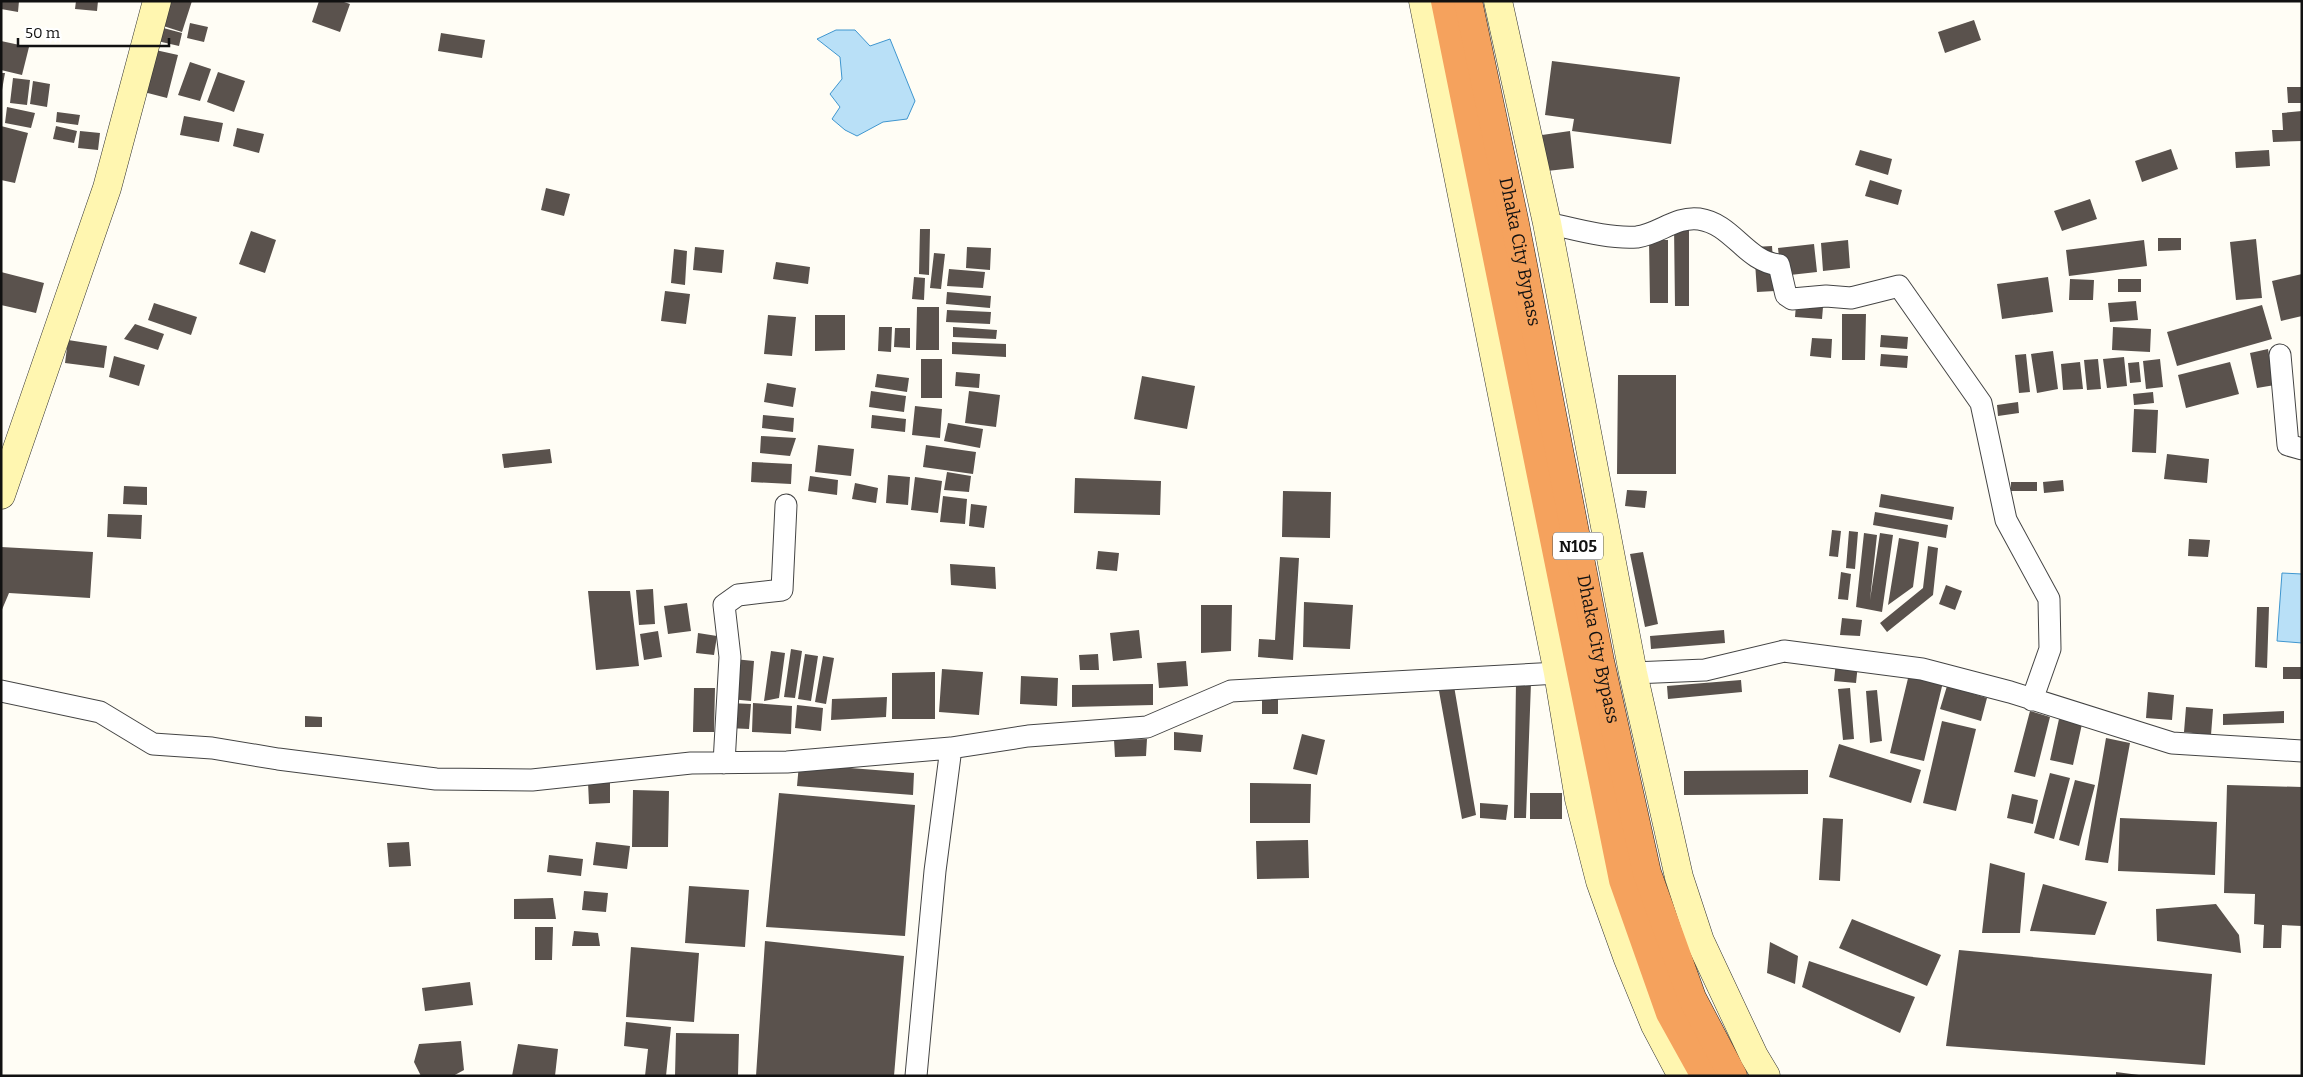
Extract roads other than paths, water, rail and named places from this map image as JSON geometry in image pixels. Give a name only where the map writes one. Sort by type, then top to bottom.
[{"type":"highway","name":"Dhaka City Bypass","points":[[1445,1],[1623,880],[1670,1013],[1705,1076]]},
{"type":"highway","name":"Dhaka City Bypass","points":[[1468,1],[1515,224],[1600,661],[1647,873],[1692,998],[1733,1076]]},
{"type":"main road","points":[[1,495],[107,188],[157,1]]},
{"type":"main road","points":[[1423,1],[1558,673],[1579,800],[1600,881],[1628,959],[1655,1025],[1682,1076]]},
{"type":"main road","points":[[1498,1],[1547,223],[1633,673],[1679,878],[1700,941],[1750,1048],[1766,1076]]},
{"type":"street","points":[[1547,223],[1638,237],[1683,219],[1699,219],[1720,225],[1765,264],[1780,265],[1786,295],[1792,299],[1826,296],[1851,298],[1898,286],[1981,403],[2006,520],[2049,599],[2050,650],[2032,700]]},
{"type":"street","points":[[2280,355],[2288,445],[2302,448]]},
{"type":"street","points":[[724,763],[730,656],[724,605],[738,595],[782,590],[786,506]]},
{"type":"street","points":[[1633,673],[1705,670],[1784,650],[1922,669],[2172,743],[2302,751]]},
{"type":"street","points":[[1,691],[100,712],[153,744],[212,748],[278,759],[436,779],[532,780],[691,763],[787,762],[951,748],[1028,736],[1147,727],[1231,691],[1558,673]]},
{"type":"street","points":[[916,1076],[935,871],[951,748]]},
{"type":"water","points":[[836,30],[855,30],[870,46],[890,39],[915,101],[907,119],[883,122],[857,136],[845,130],[832,119],[840,107],[830,94],[842,79],[840,57],[817,39]]},
{"type":"water","points":[[2282,573],[2302,574],[2302,643],[2277,641]]}]
